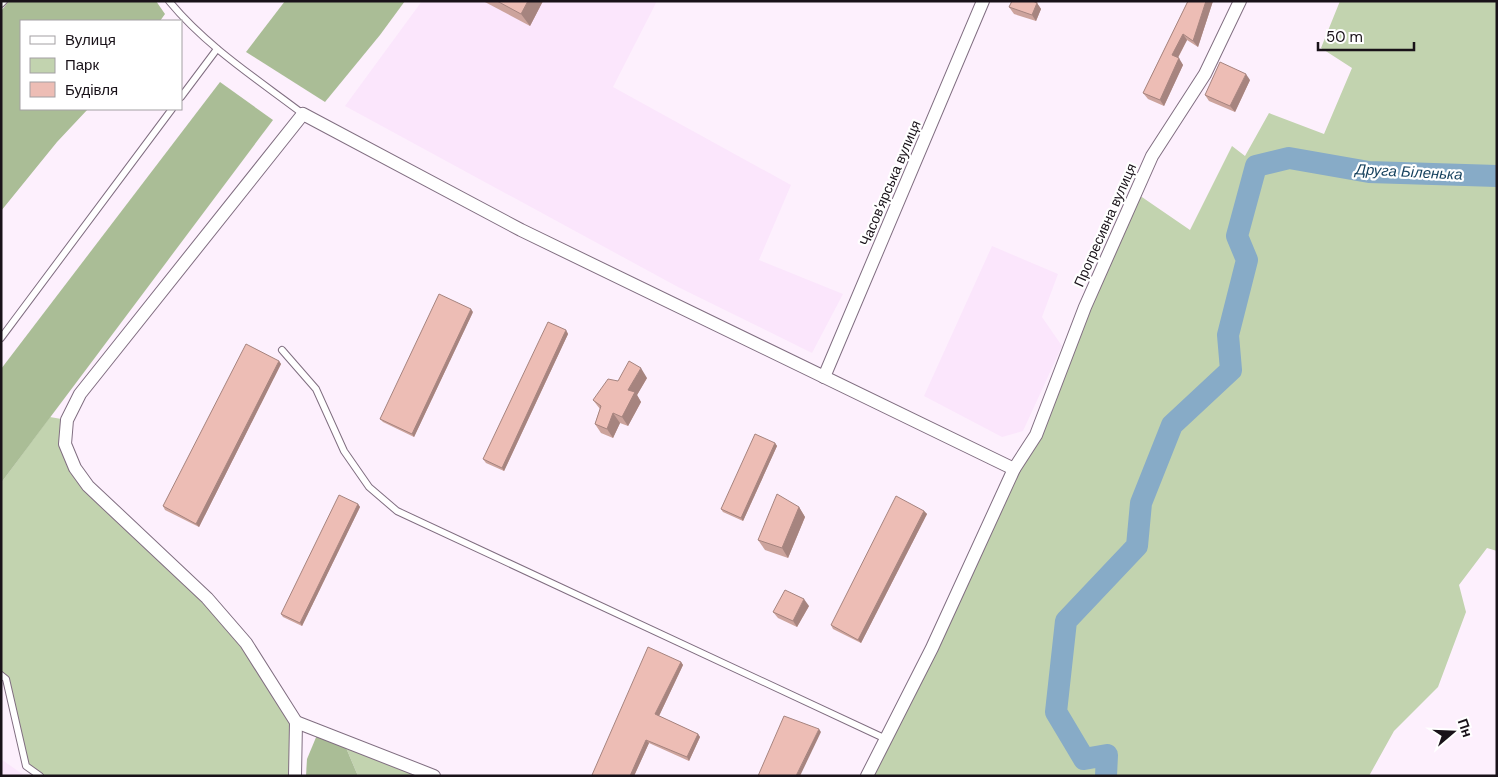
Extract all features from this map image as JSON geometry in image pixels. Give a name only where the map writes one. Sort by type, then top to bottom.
[{"type":"street","name":"Часов'ярська вулиця","points":[[824,377],[983,1]]},
{"type":"street","name":"Прогресивна вулиця","points":[[867,776],[932,648],[1014,469],[1036,436],[1085,307],[1152,156],[1205,74],[1240,1]]},
{"type":"street","points":[[294,776],[296,722],[246,643],[207,598],[88,486],[75,468],[65,444],[67,420],[80,394],[303,114],[521,230],[1014,469]]},
{"type":"street","points":[[296,722],[434,776]]},
{"type":"lane","points":[[1,4],[4,1]]},
{"type":"lane","points":[[169,1],[181,16],[217,49],[303,114]]},
{"type":"lane","points":[[182,96],[217,49]]},
{"type":"lane","points":[[1,338],[171,110]]},
{"type":"lane","points":[[282,350],[316,389],[344,451],[369,487],[397,511],[886,739]]},
{"type":"lane","points":[[1,675],[6,679],[26,766],[40,776]]},
{"type":"shaded area","points":[[422,1],[657,1],[613,87],[791,185],[759,260],[843,294],[812,353],[678,287],[345,106]]},
{"type":"shaded area","points":[[992,246],[1058,274],[1042,317],[1062,346],[1023,431],[1002,437],[924,396]]},
{"type":"shaded area","points":[[1,759],[25,776],[1,776]]},
{"type":"green space","points":[[9,1],[156,1],[165,14],[161,20],[20,20],[20,110],[87,110],[57,142],[1,211],[1,11]]},
{"type":"green space","points":[[285,1],[405,1],[380,35],[325,102],[246,52]]},
{"type":"green space","points":[[1340,1],[1497,1],[1497,551],[1487,548],[1459,585],[1466,612],[1438,687],[1394,731],[1369,776],[867,776],[1036,435],[1136,193],[1190,230],[1232,146],[1245,156],[1269,113],[1324,134],[1352,68],[1321,48]]},
{"type":"green space","points":[[220,82],[273,120],[1,483],[1,369]]},
{"type":"green space","points":[[50,417],[67,420],[75,468],[207,598],[296,722],[295,776],[40,776],[26,766],[6,679],[1,675],[1,483]]},
{"type":"green space","points":[[317,735],[344,743],[358,776],[306,776],[307,759]]},
{"type":"green space","points":[[344,743],[430,776],[358,776]]},
{"type":"building","points":[[497,1],[528,1],[521,14]]},
{"type":"building","points":[[1012,1],[1033,1],[1037,3],[1032,15],[1009,7]]},
{"type":"building","points":[[1188,1],[1206,1],[1193,41],[1183,34],[1172,55],[1179,58],[1160,100],[1143,93]]},
{"type":"building","points":[[1220,62],[1246,74],[1230,106],[1205,95]]},
{"type":"building","points":[[439,294],[471,309],[412,434],[380,419]]},
{"type":"building","points":[[548,322],[566,330],[502,468],[483,459]]},
{"type":"building","points":[[246,344],[279,361],[196,524],[163,506]]},
{"type":"building","points":[[629,361],[641,368],[628,390],[635,392],[622,417],[613,413],[607,429],[595,424],[601,406],[593,400],[608,379],[618,381]]},
{"type":"building","points":[[755,434],[775,443],[741,518],[721,509]]},
{"type":"building","points":[[777,494],[799,507],[782,548],[758,540]]},
{"type":"building","points":[[339,495],[358,504],[300,623],[281,614]]},
{"type":"building","points":[[896,496],[924,511],[858,640],[831,625]]},
{"type":"building","points":[[785,590],[804,599],[793,621],[773,612]]},
{"type":"building","points":[[648,647],[681,662],[655,714],[698,734],[687,757],[646,740],[630,776],[594,776],[592,775]]},
{"type":"building","points":[[784,716],[819,729],[796,776],[758,776]]},
{"type":"waterway","name":"Друга Біленька","points":[[1106,776],[1107,755],[1084,759],[1056,712],[1066,621],[1137,546],[1141,503],[1172,425],[1231,370],[1228,335],[1247,260],[1237,236],[1256,166],[1289,158],[1369,172],[1497,176]]}]
